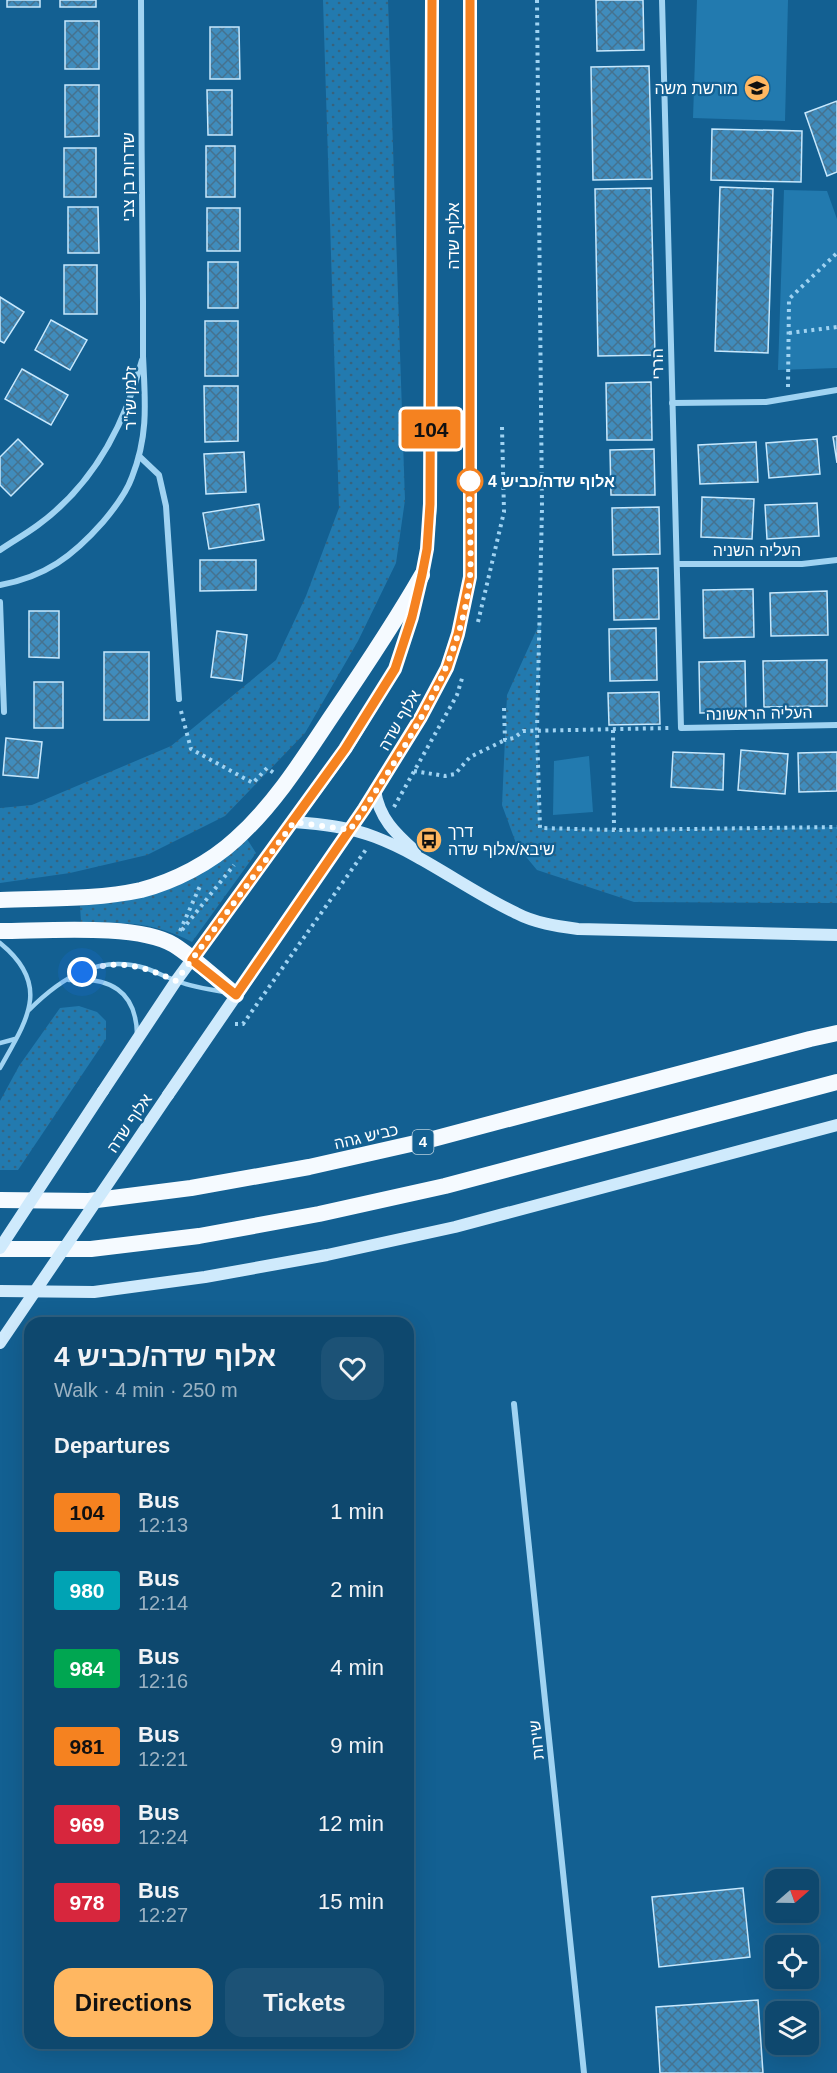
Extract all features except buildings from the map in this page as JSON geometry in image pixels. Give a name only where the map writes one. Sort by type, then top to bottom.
[{"type":"highway","points":[[0,900],[88,896],[142,889],[182,875],[236,839],[253,822],[303,758],[389,631],[422,575]]},
{"type":"highway","points":[[0,931],[103,931],[151,936],[174,945],[236,995]]},
{"type":"highway","name":"כביש גהה","points":[[0,1200],[99,1200],[191,1188],[309,1167],[433,1139],[789,1044],[837,1034]]},
{"type":"highway","points":[[0,1248],[102,1248],[199,1236],[319,1214],[445,1186],[837,1082]]},
{"type":"main road","name":"אלוף שדה","points":[[0,1248],[176,981],[294,822],[345,749],[395,669],[412,617],[422,575],[427,549],[430,504],[432,0]]},
{"type":"main road","name":"אלוף שדה","points":[[0,1343],[350,830],[421,717],[447,668],[458,634],[470,577],[470,0]]},
{"type":"main road","points":[[375,790],[378,807],[386,821],[427,862]]},
{"type":"main road","points":[[294,822],[350,830],[374,837],[427,862],[516,914],[551,926],[578,929],[837,935]]},
{"type":"main road","points":[[0,1291],[106,1290],[205,1277],[327,1256],[455,1227],[837,1125]]},
{"type":"street","name":"שדרות בן צבי","points":[[141,0],[143,354]]},
{"type":"street","name":"הררי","points":[[662,0],[681,728]]},
{"type":"street","name":"זלמן שז\"ר","points":[[0,585],[18,582],[42,573],[69,556],[114,509],[132,479],[139,456],[146,416],[143,354]]},
{"type":"street","name":"זלמן שז\"ר","points":[[0,550],[40,524],[72,495],[97,464],[118,428],[134,390],[143,354]]},
{"type":"street","points":[[672,403],[766,402],[837,390]]},
{"type":"street","points":[[139,456],[159,475],[166,506],[179,699]]},
{"type":"street","name":"העליה השניה","points":[[678,564],[802,564],[837,560]]},
{"type":"street","points":[[0,602],[4,712]]},
{"type":"street","name":"העליה הראשונה","points":[[681,728],[837,725]]},
{"type":"street","name":"שירות","points":[[514,1404],[584,2073]]},
{"type":"lane","points":[[0,944],[18,961],[26,974],[32,992],[29,1010],[0,1068]]},
{"type":"lane","points":[[29,1010],[63,980],[99,965],[120,964],[142,967],[176,981],[236,995]]},
{"type":"lane","points":[[63,980],[84,978],[97,980],[116,987],[124,994],[133,1013],[137,1033],[135,1044]]},
{"type":"lane","points":[[0,1043],[15,1038]]},
{"type":"path","points":[[537,0],[542,496],[537,731],[540,828],[614,830],[837,826]]},
{"type":"path","points":[[787,398],[789,298],[837,253]]},
{"type":"path","points":[[789,333],[837,327]]},
{"type":"path","points":[[179,699],[191,749],[253,783],[267,768],[277,774]]},
{"type":"path","points":[[504,708],[505,740]]},
{"type":"path","points":[[414,771],[445,776],[456,774],[470,756],[514,738],[523,731],[681,728]]},
{"type":"path","points":[[613,730],[614,830]]},
{"type":"path","points":[[174,945],[208,868],[204,862]]},
{"type":"shaded area","points":[[323,0],[388,0],[405,500],[396,563],[358,641],[305,733],[225,816],[147,855],[70,873],[0,883],[0,808],[32,805],[171,746],[276,660],[306,596],[339,508]]},
{"type":"shaded area","points":[[697,0],[788,0],[785,121],[693,118]]},
{"type":"shaded area","points":[[784,190],[827,191],[837,219],[837,368],[778,370]]},
{"type":"shaded area","points":[[541,620],[537,731],[540,828],[614,830],[837,827],[837,903],[634,902],[537,870],[517,846],[502,805],[507,695]]},
{"type":"shaded area","points":[[589,756],[593,812],[553,815],[554,761]]},
{"type":"shaded area","points":[[247,839],[256,853],[192,942],[164,930],[138,924],[81,922],[80,906],[125,901]]},
{"type":"shaded area","points":[[79,1006],[97,1012],[106,1021],[106,1039],[18,1170],[0,1170],[0,1101],[19,1066],[60,1008]]},
{"type":"bus line","name":"104","points":[[432,0],[430,504],[427,549],[422,575],[412,617],[395,669],[372,709],[303,809],[192,960],[236,995],[364,809],[421,717],[447,668],[458,634],[470,577],[470,0]]},
{"type":"place","name":"מורשת משה","points":[[757,88]]},
{"type":"place","name":"אלוף שדה/כביש 4","points":[[470,481]]},
{"type":"place","name":"דרך שיבא/אלוף שדה","points":[[429,840]]},
{"type":"route","points":[[82,972],[99,965],[120,964],[142,967],[176,981],[294,822],[350,830],[421,717],[447,668],[458,634],[470,577],[470,481]]}]
